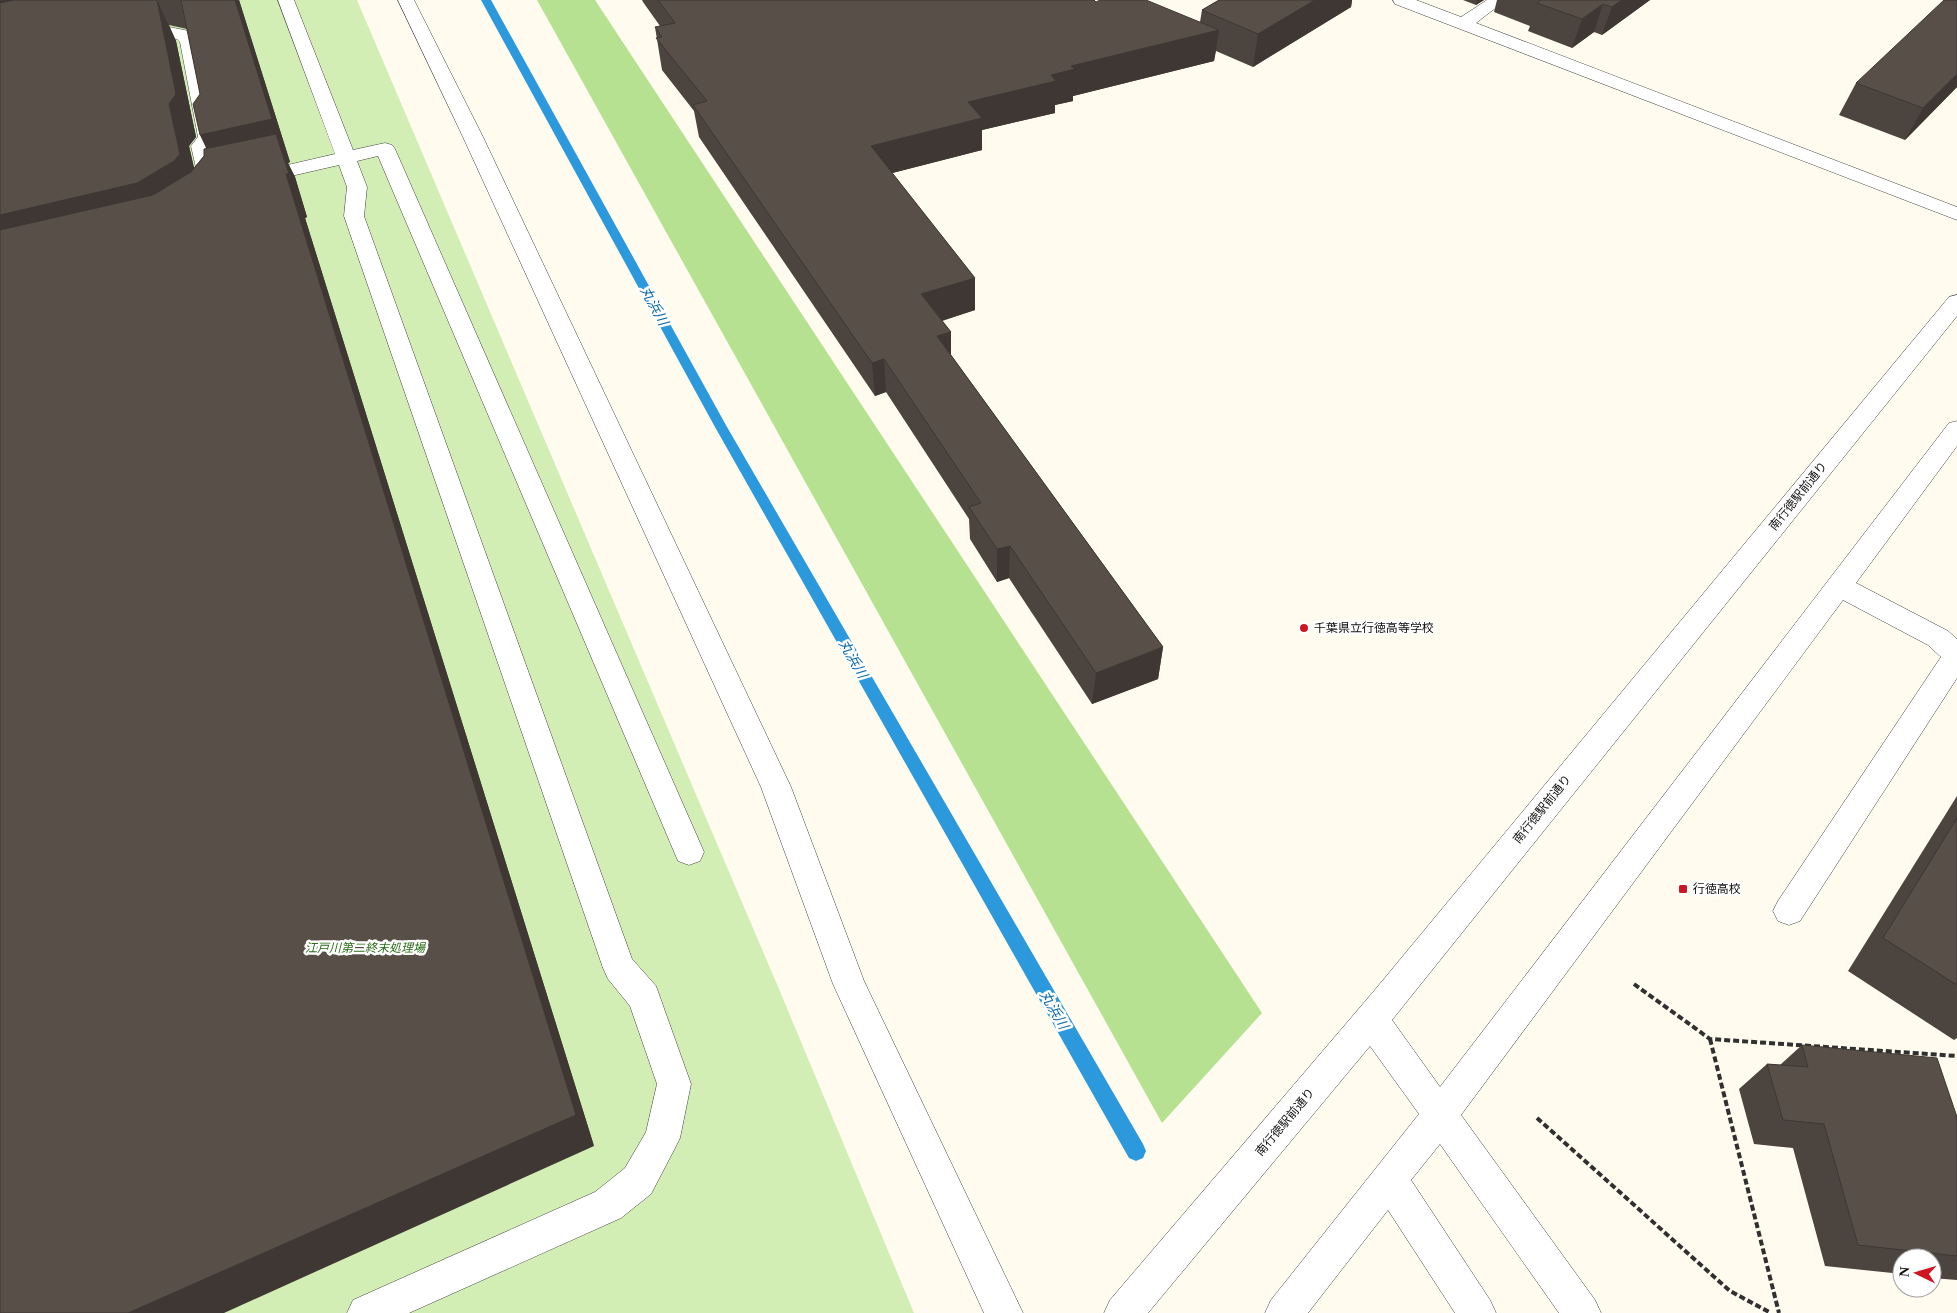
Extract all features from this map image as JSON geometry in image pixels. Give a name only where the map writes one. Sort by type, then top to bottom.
[{"type":"street","points":[[286,0],[358,187],[354,216],[619,968],[644,997],[674,1084],[662,1138],[638,1181],[608,1205],[366,1313]]},
{"type":"street","points":[[406,0],[473,137],[776,786],[850,984],[1004,1313]]},
{"type":"street","points":[[1401,0],[1957,214]]},
{"type":"street","points":[[1463,24],[1498,0]]},
{"type":"street","points":[[118,22],[171,31],[183,35],[189,41],[208,137],[201,146],[207,199],[346,157],[385,149],[689,852]]},
{"type":"street","name":"南行徳駅前通り","points":[[1127,1308],[1372,1020],[1957,302]]},
{"type":"street","points":[[1284,1313],[1441,1114],[1957,429]]},
{"type":"street","points":[[1789,911],[1957,655],[1938,638],[1839,586]]},
{"type":"street","points":[[1372,1020],[1582,1313]]},
{"type":"street","points":[[1389,1180],[1477,1313]]},
{"type":"path","points":[[1634,984],[1710,1039],[1957,1056]]},
{"type":"path","points":[[1710,1039],[1779,1313]]},
{"type":"path","points":[[1537,1118],[1730,1291],[1771,1313]]},
{"type":"green space","name":"江戸川第二終末処理場","points":[[0,0],[357,0],[779,989],[914,1313],[0,1313]]},
{"type":"green space","points":[[537,0],[595,0],[1262,1013],[1162,1123]]},
{"type":"pier","points":[[1166,1124],[1276,1313],[1144,1313],[1087,1211]]},
{"type":"building","points":[[14,0],[157,0],[176,94],[169,104],[180,154],[174,161],[137,183],[0,215],[0,3]]},
{"type":"building","points":[[181,0],[235,0],[272,119],[200,135],[193,104],[200,94]]},
{"type":"building","points":[[658,0],[1094,0],[1096,2],[1100,0],[1146,0],[1219,30],[1071,66],[1075,69],[1051,75],[1056,81],[968,102],[982,118],[871,146],[975,278],[921,294],[951,332],[937,336],[1163,647],[1096,673],[1010,546],[997,549],[969,507],[981,503],[884,359],[872,363],[693,105],[707,101],[656,38],[662,37],[655,27],[675,23]]},
{"type":"building","points":[[1219,0],[1315,0],[1258,34],[1202,10]]},
{"type":"building","points":[[1541,0],[1622,0],[1612,7],[1603,4],[1582,19],[1537,3]]},
{"type":"building","points":[[1944,0],[1957,0],[1957,74],[1923,108],[1856,83]]},
{"type":"building","points":[[276,134],[289,174],[286,174],[576,1115],[128,1313],[0,1313],[0,230],[153,195],[191,172],[204,156],[204,149]]},
{"type":"building","points":[[1957,818],[1957,985],[1883,938]]},
{"type":"building","points":[[1802,1045],[1937,1058],[1957,1117],[1957,1256],[1942,1254],[1942,1248],[1892,1249],[1858,1245],[1824,1124],[1783,1120],[1767,1064],[1808,1067]]},
{"type":"waterway","name":"丸浜川","points":[[486,0],[721,427],[1136,1151]]},
{"type":"place","name":"千葉県立行徳高等学校","points":[[1304,628]]},
{"type":"place","name":"行徳高校","points":[[1683,889]]}]
